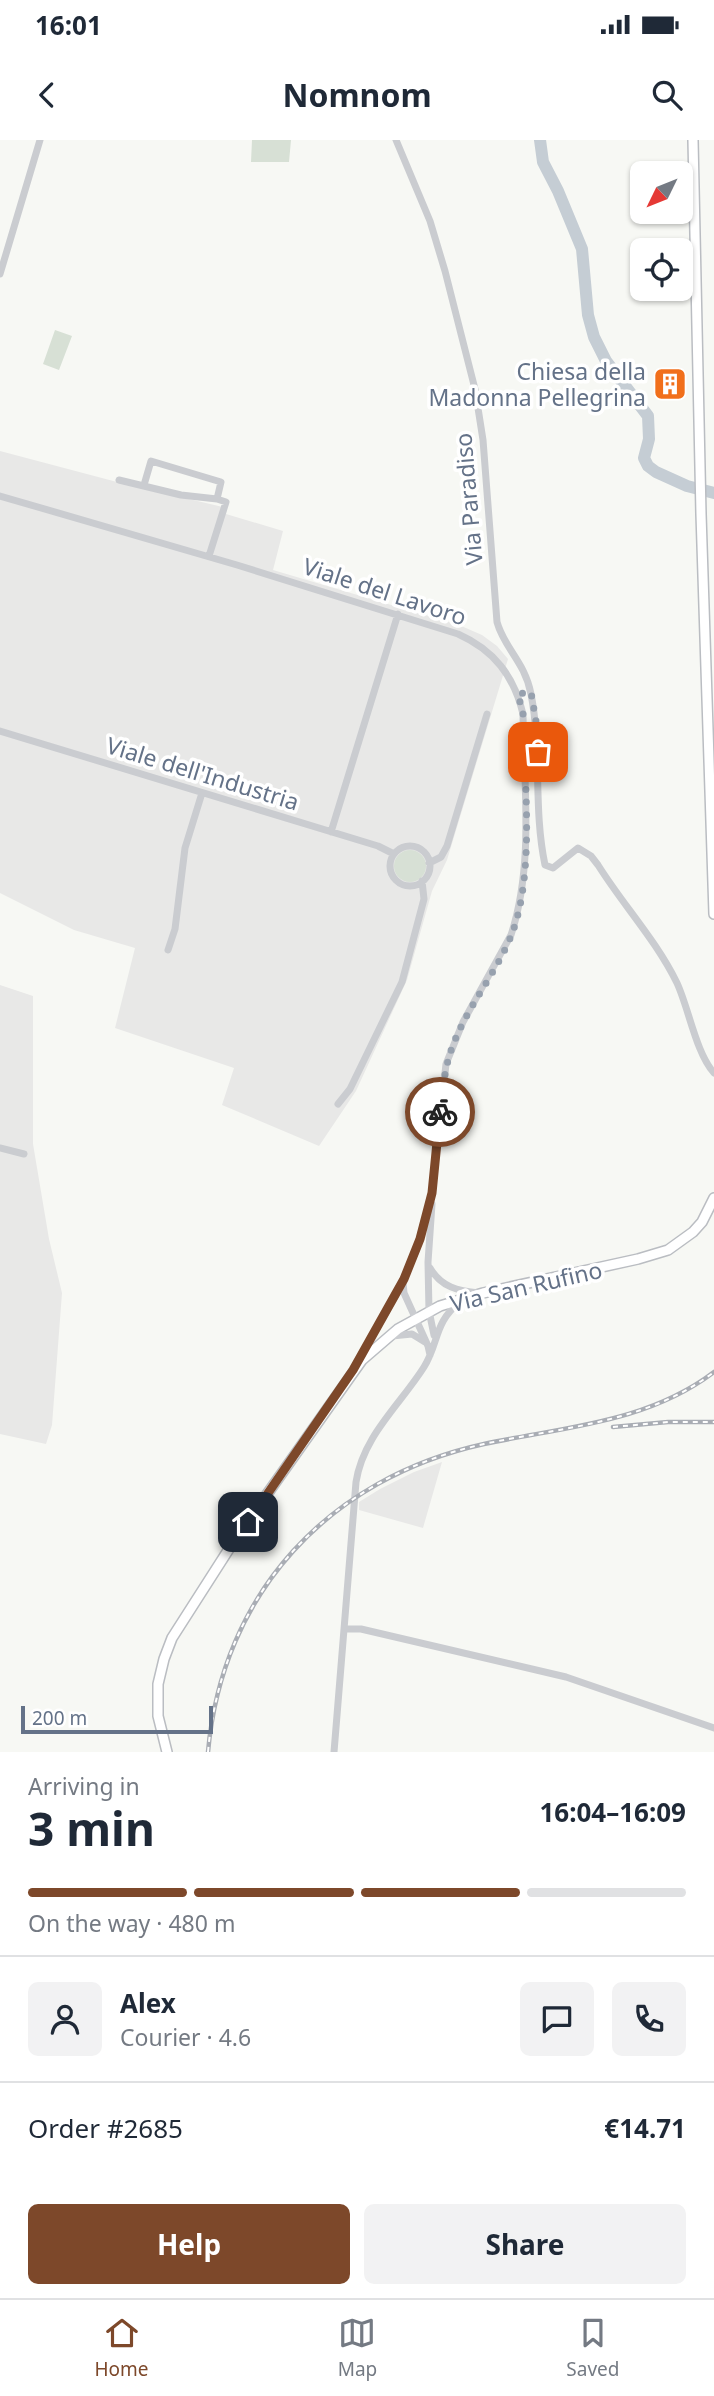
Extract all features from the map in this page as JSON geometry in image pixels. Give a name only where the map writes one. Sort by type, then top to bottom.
[{"type":"main road","points":[[693,140],[714,914]]},
{"type":"main road","name":"Via San Rufino","points":[[167,1752],[158,1716],[158,1684],[172,1638],[236,1538],[353,1370],[386,1338],[429,1311],[483,1293],[662,1252],[693,1232],[702,1222],[714,1198]]},
{"type":"street","points":[[0,274],[40,140]]},
{"type":"street","name":"Via Paradiso","points":[[396,140],[430,220],[475,389],[483,440],[497,622],[500,634],[517,657],[527,677],[538,733],[537,814],[545,865],[552,869],[578,848],[591,856],[666,962],[687,1009],[704,1059],[714,1073]]},
{"type":"street","points":[[144,485],[150,461],[221,482],[217,499]]},
{"type":"street","points":[[120,480],[181,495],[226,502],[209,556]]},
{"type":"street","name":"Viale del Lavoro","points":[[1,496],[209,556],[398,614],[472,640],[500,663],[518,694],[523,714],[526,851],[521,898],[511,935],[463,1022],[446,1064],[432,1193],[428,1262],[429,1311],[434,1332],[431,1344]]},
{"type":"street","points":[[331,832],[398,614]]},
{"type":"street","points":[[518,694],[531,692]]},
{"type":"street","points":[[429,863],[441,857],[447,846],[487,714]]},
{"type":"street","name":"Viale dell'Industria","points":[[0,731],[378,846],[394,854]]},
{"type":"street","points":[[168,950],[175,929],[185,848],[202,793]]},
{"type":"street","points":[[405,847],[414,847],[425,854],[429,863],[429,871],[422,881],[409,886],[396,880],[390,868],[394,854],[405,847]]},
{"type":"street","points":[[338,1104],[350,1089],[402,982],[424,899],[422,881]]},
{"type":"street","points":[[0,1148],[24,1154]]},
{"type":"street","name":"Viale del Lavoro","points":[[353,1370],[404,1279],[420,1239],[432,1193]]},
{"type":"street","points":[[428,1262],[434,1274],[450,1288],[483,1293]]},
{"type":"street","points":[[404,1279],[404,1293],[431,1344]]},
{"type":"street","points":[[334,1752],[356,1482],[360,1461],[367,1445],[424,1368],[430,1356],[431,1344],[444,1317],[466,1298]]},
{"type":"street","points":[[386,1338],[412,1334],[431,1344]]},
{"type":"street","points":[[345,1629],[361,1629],[555,1674],[714,1728]]},
{"type":"shaded area","points":[[252,140],[291,140],[289,162],[251,162]]},
{"type":"shaded area","points":[[55,330],[72,336],[59,370],[43,364]]},
{"type":"shaded area","points":[[0,451],[227,508],[226,514],[283,531],[273,570],[459,625],[482,635],[508,659],[447,860],[432,891],[407,980],[356,1091],[319,1146],[222,1105],[234,1068],[115,1028],[135,948],[74,930],[0,893]]},
{"type":"shaded area","points":[[410,850],[421,855],[426,866],[421,877],[410,882],[399,877],[394,866],[399,855]]},
{"type":"shaded area","points":[[0,985],[33,996],[33,1144],[49,1239],[62,1293],[52,1425],[46,1444],[0,1434]]},
{"type":"shaded area","points":[[442,1462],[423,1528],[359,1510],[359,1502],[380,1489]]},
{"type":"waterway","points":[[540,140],[543,162],[582,249],[588,315],[594,337],[606,361],[648,416],[649,439],[644,458],[648,466],[656,472],[687,486],[714,493]]},
{"type":"railway","points":[[208,1752],[218,1695],[235,1642],[261,1594],[293,1551],[332,1514],[377,1484],[428,1460],[484,1444],[633,1413],[688,1389],[714,1372]]},
{"type":"railway","points":[[613,1427],[668,1422],[714,1422]]},
{"type":"way so far","points":[[440,1112],[450,1051],[511,935],[521,898],[526,851],[523,714],[518,694],[531,692],[538,733],[538,752]]},
{"type":"place","name":"Chiesa della Madonna Pellegrina","points":[[670,384]]},
{"type":"route","points":[[248,1522],[353,1370],[404,1279],[420,1239],[432,1193],[440,1112]]}]
